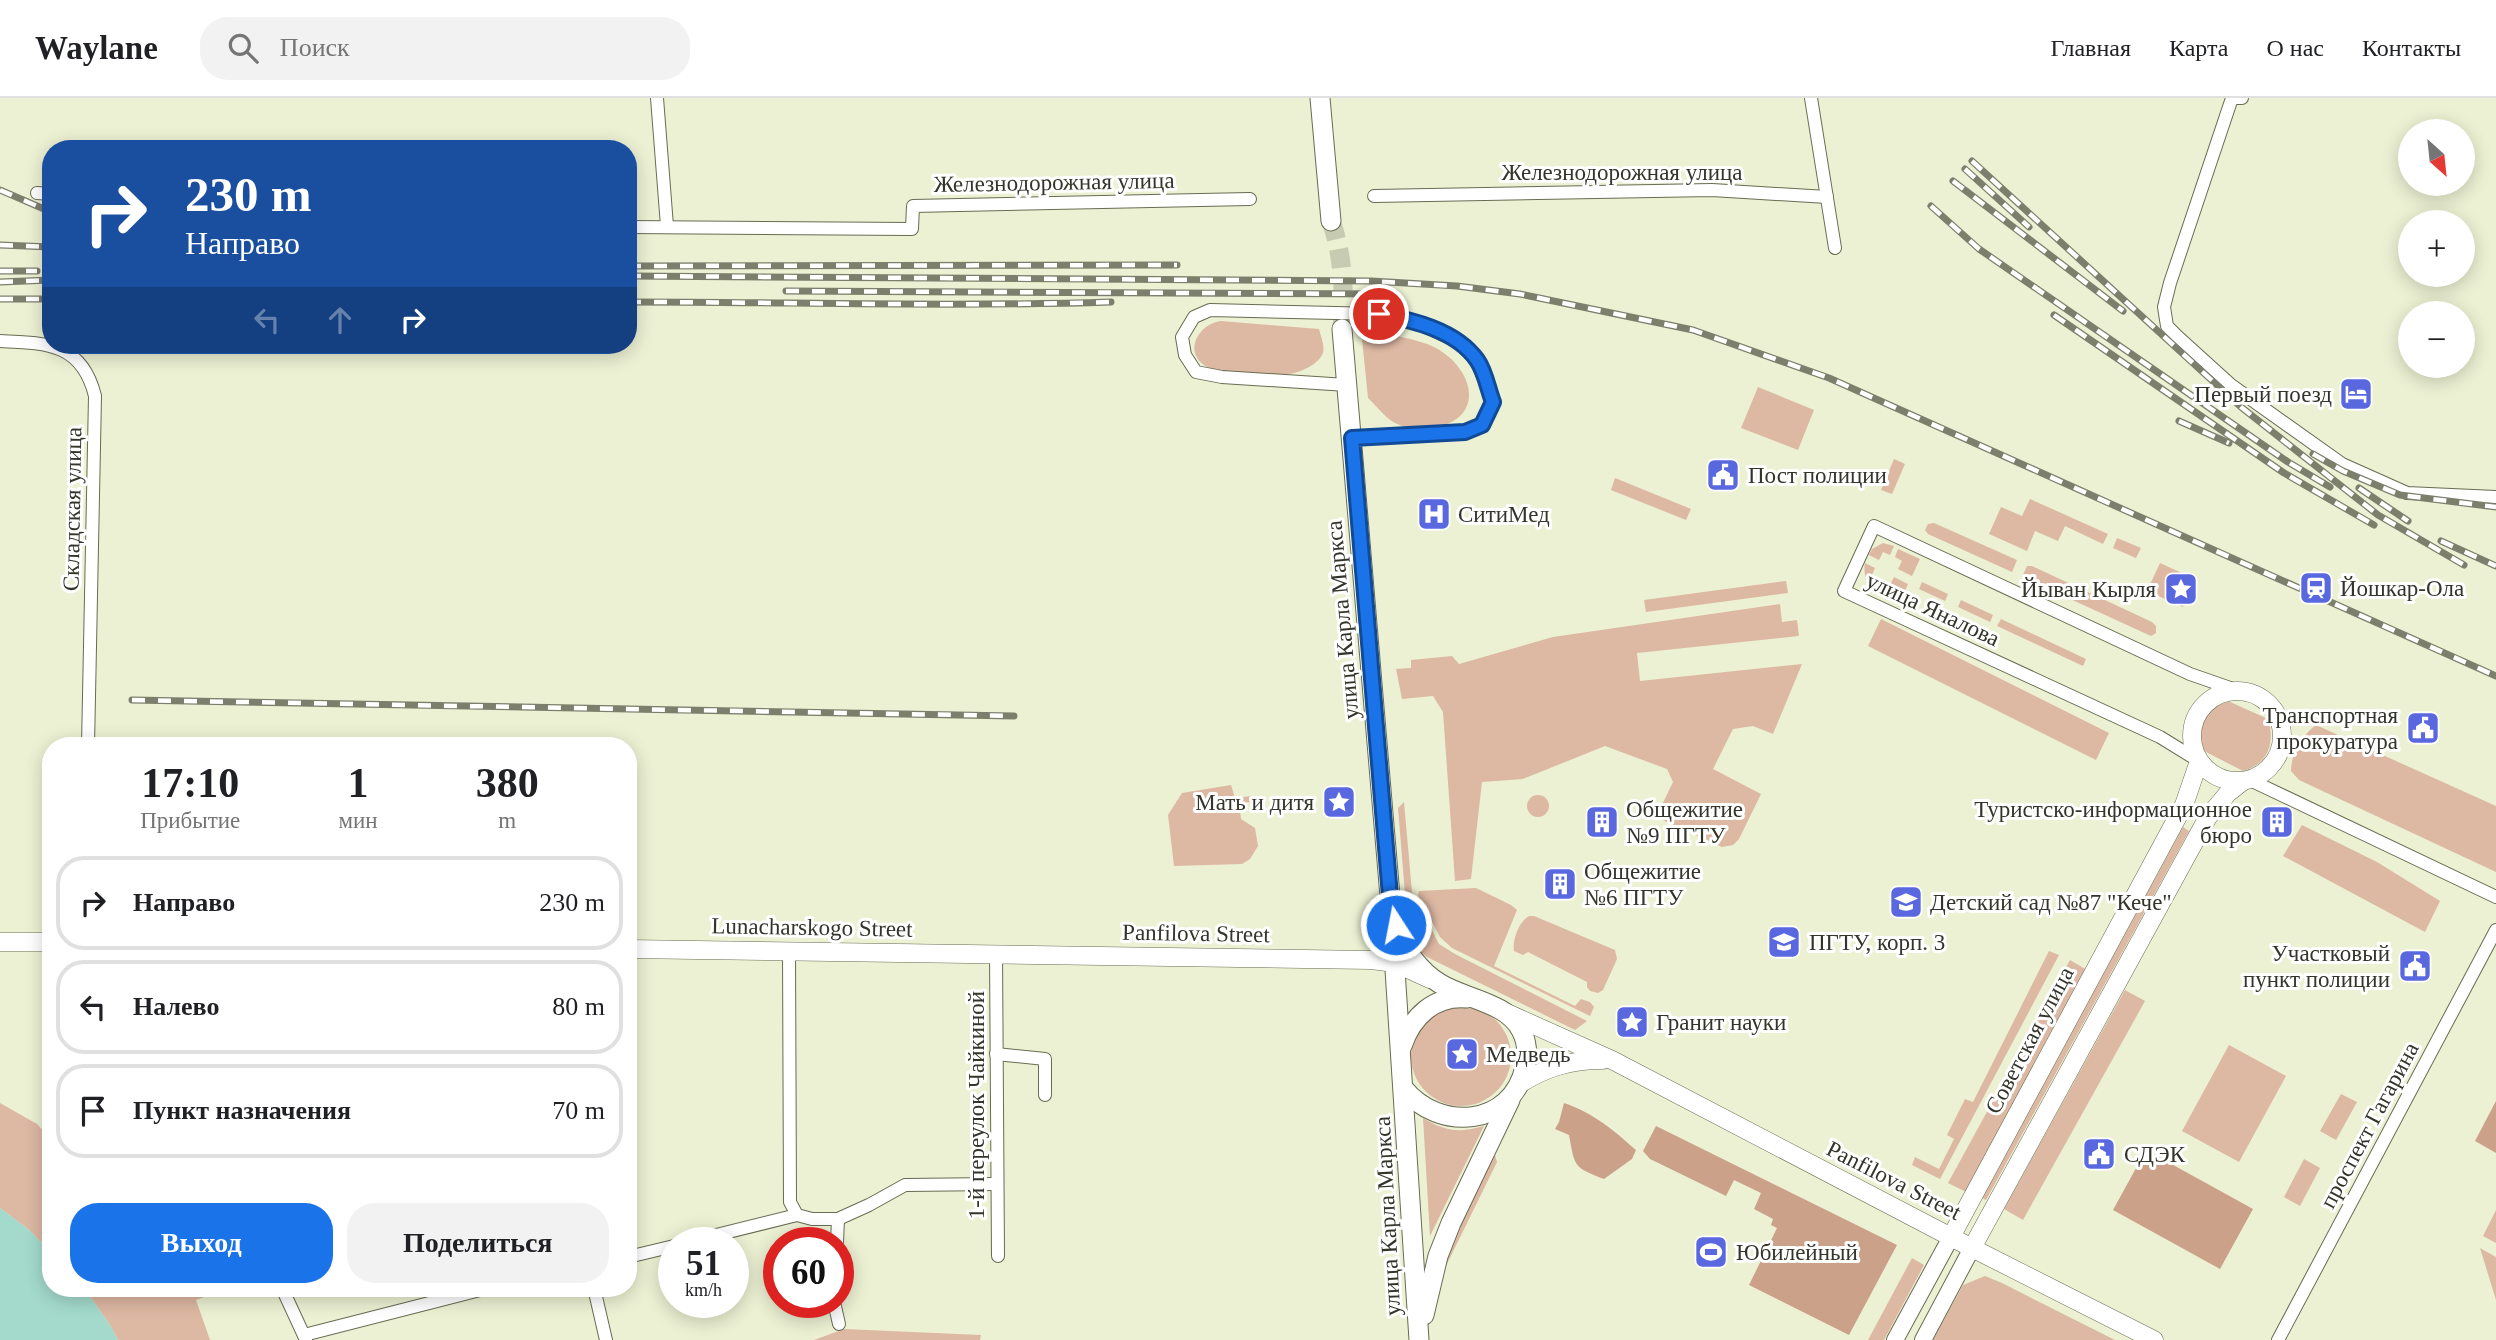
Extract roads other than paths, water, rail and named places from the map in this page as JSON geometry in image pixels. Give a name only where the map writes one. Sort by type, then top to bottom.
[{"type":"main road","points":[[1320,98],[1331,221]]},
{"type":"main road","name":"улица Карла Маркса","points":[[1342,329],[1401,1049]]},
{"type":"main road","points":[[1972,1248],[2208,817],[2228,793],[2263,772],[2277,757],[2282,738],[2280,723],[2274,710],[2264,699],[2236,690],[2214,697],[2197,714],[2191,737],[2199,761],[2211,773],[2224,779],[2246,781]]},
{"type":"main road","name":"Советская улица","points":[[1951,1237],[2184,806],[2199,761]]},
{"type":"main road","name":"улица Карла Маркса","points":[[1391,908],[1402,943],[1413,959],[1438,983]]},
{"type":"main road","points":[[0,942],[42,942]]},
{"type":"main road","name":"Lunacharskogo Street","points":[[637,949],[996,953]]},
{"type":"main road","name":"Panfilova Street","points":[[996,953],[1371,960],[1395,963],[1438,983]]},
{"type":"main road","points":[[1438,983],[1475,999],[1507,1013],[1523,1033],[1527,1060],[1515,1090],[1493,1110],[1457,1118],[1434,1113],[1423,1107],[1404,1089],[1401,1049],[1407,1030],[1416,1017],[1429,1006],[1444,999],[1475,999]]},
{"type":"main road","name":"Panfilova Street","points":[[1507,1013],[1612,1060],[2154,1340]]},
{"type":"main road","name":"Panfilova Street","points":[[1515,1090],[1547,1068],[1563,1063],[1612,1060]]},
{"type":"main road","name":"улица Карла Маркса","points":[[1404,1089],[1419,1340]]},
{"type":"main road","name":"улица Карла Маркса","points":[[1419,1340],[1438,1256],[1515,1090]]},
{"type":"street","points":[[657,98],[667,226]]},
{"type":"street","points":[[1811,98],[1835,248]]},
{"type":"street","points":[[2242,98],[2232,98],[2170,283],[2164,307],[2167,326],[2231,385],[2342,464],[2412,494],[2496,496]]},
{"type":"street","name":"Железнодорожная улица","points":[[1374,196],[1712,190],[1828,197]]},
{"type":"street","points":[[37,193],[42,193]]},
{"type":"street","name":"Железнодорожная улица","points":[[637,227],[912,229],[913,206],[1250,200]]},
{"type":"street","points":[[1347,385],[1222,377],[1196,372],[1185,355],[1182,337],[1194,317],[1210,310],[1379,314],[1411,320],[1439,332],[1458,342],[1478,361],[1493,402],[1482,425],[1465,432],[1352,438]]},
{"type":"street","name":"Складская улица","points":[[0,341],[42,342]]},
{"type":"street","name":"Складская улица","points":[[70,354],[84,366],[95,396],[88,737]]},
{"type":"street","name":"улица Яналова","points":[[2199,761],[2160,737],[1844,591],[1874,526],[2190,674],[2236,690]]},
{"type":"street","points":[[2246,781],[2496,897]]},
{"type":"street","name":"проспект Гагарина","points":[[2278,1340],[2496,930]]},
{"type":"street","points":[[789,951],[790,1202],[797,1215]]},
{"type":"street","name":"1-й переулок Чайкиной","points":[[996,953],[998,1256]]},
{"type":"street","points":[[996,1054],[1045,1059],[1045,1095]]},
{"type":"street","points":[[749,1227],[797,1215],[812,1219],[838,1219],[905,1185],[996,1184]]},
{"type":"street","points":[[838,1219],[838,1227]]},
{"type":"street","name":"Советская улица","points":[[1895,1340],[1951,1237]]},
{"type":"street","points":[[1923,1340],[1972,1248]]},
{"type":"street","points":[[637,1255],[658,1250]]},
{"type":"street","points":[[286,1297],[305,1337],[454,1297]]},
{"type":"street","points":[[596,1297],[606,1340]]},
{"type":"street","points":[[838,1318],[839,1324]]},
{"type":"water","points":[[0,1208],[42,1243],[42,1297],[90,1297],[118,1340],[0,1340]]},
{"type":"tunnel","points":[[1331,221],[1342,274],[1342,329]]},
{"type":"railway","points":[[1972,161],[2241,407],[2378,515],[2464,565]]},
{"type":"railway","points":[[1965,169],[2029,227]]},
{"type":"railway","points":[[1953,181],[2123,311]]},
{"type":"railway","points":[[0,190],[42,208]]},
{"type":"railway","points":[[1931,206],[1979,249],[2288,462],[2330,487]]},
{"type":"railway","points":[[0,245],[42,247]]},
{"type":"railway","points":[[637,266],[1177,265]]},
{"type":"railway","points":[[0,271],[37,271]]},
{"type":"railway","points":[[637,276],[1371,281],[1457,286],[1520,294],[1693,330],[1829,378],[2496,676]]},
{"type":"railway","points":[[0,282],[42,280]]},
{"type":"railway","points":[[786,291],[1395,294]]},
{"type":"railway","points":[[0,299],[42,299]]},
{"type":"railway","points":[[637,302],[1111,302]]},
{"type":"railway","points":[[2054,315],[2284,473],[2374,525]]},
{"type":"railway","points":[[2179,421],[2229,443]]},
{"type":"railway","points":[[2313,454],[2343,471],[2400,495],[2496,507]]},
{"type":"railway","points":[[2359,488],[2408,521]]},
{"type":"railway","points":[[2441,541],[2496,566]]},
{"type":"railway","points":[[132,700],[1014,716]]},
{"type":"place","name":"Первый поезд","points":[[2356,394]]},
{"type":"place","name":"Пост полиции","points":[[1723,475]]},
{"type":"place","name":"СитиМед","points":[[1434,514]]},
{"type":"place","name":"Йошкар-Ола","points":[[2316,588]]},
{"type":"place","name":"Йыван Кырля","points":[[2181,589]]},
{"type":"place","name":"Транспортная прокуратура","points":[[2423,728]]},
{"type":"place","name":"Мать и дитя","points":[[1339,802]]},
{"type":"place","name":"Общежитие №9 ПГТУ","points":[[1602,822]]},
{"type":"place","name":"Туристско-информационное бюро","points":[[2277,822]]},
{"type":"place","name":"Общежитие №6 ПГТУ","points":[[1560,884]]},
{"type":"place","name":"Детский сад №87 \"Кече\"","points":[[1906,902]]},
{"type":"place","name":"ПГТУ, корп. 3","points":[[1784,942]]},
{"type":"place","name":"Участковый пункт полиции","points":[[2415,966]]},
{"type":"place","name":"Гранит науки","points":[[1632,1022]]},
{"type":"place","name":"Медведь","points":[[1462,1054]]},
{"type":"place","name":"СДЭК","points":[[2099,1154]]},
{"type":"place","name":"Юбилейный","points":[[1711,1252]]}]
